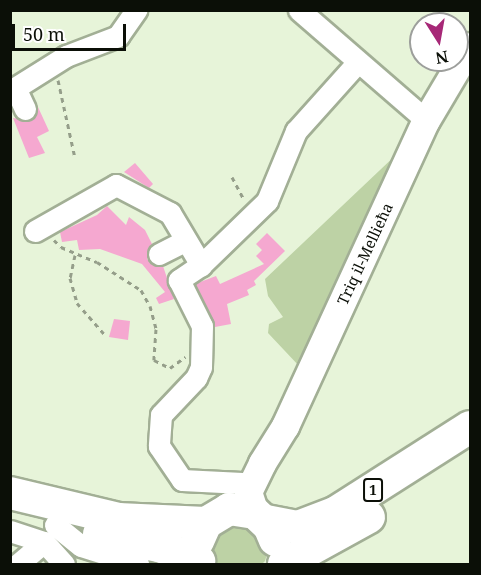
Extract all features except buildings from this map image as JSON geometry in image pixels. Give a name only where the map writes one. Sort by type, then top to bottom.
[{"type":"highway","name":"1","points":[[260,517],[298,526],[335,513],[471,427]]},
{"type":"highway","name":"1","points":[[284,564],[369,517],[471,451]]},
{"type":"highway","points":[[10,493],[118,519],[211,519],[229,509],[260,517],[276,543],[273,564]]},
{"type":"highway","points":[[10,513],[49,534],[159,546],[200,563]]},
{"type":"highway","points":[[200,563],[197,546],[211,519]]},
{"type":"main road","name":"Triq il-Mellieħa","points":[[260,517],[248,492],[261,463],[290,417],[426,120],[471,46]]},
{"type":"main road","name":"Triq il-Mellieħa","points":[[211,519],[261,463]]},
{"type":"street","points":[[25,109],[15,88],[66,56],[118,36],[136,10]]},
{"type":"street","points":[[299,10],[357,63],[426,120]]},
{"type":"street","points":[[242,483],[182,480],[159,446],[161,415],[199,374],[202,331],[179,280],[201,265],[267,201],[277,183],[296,131],[357,63]]},
{"type":"street","points":[[38,228],[116,185],[170,213]]},
{"type":"street","points":[[151,189],[170,213],[201,265]]},
{"type":"street","points":[[159,254],[185,241]]},
{"type":"street","points":[[10,531],[49,534],[135,563]]},
{"type":"street","points":[[18,564],[49,534]]},
{"type":"street","points":[[49,534],[64,564]]},
{"type":"path","points":[[34,76],[57,77],[75,158]]},
{"type":"path","points":[[232,177],[252,215]]},
{"type":"path","points":[[38,228],[61,247],[75,255],[97,262],[141,290],[150,306],[156,329],[154,360],[162,367],[170,368],[189,353],[202,331]]},
{"type":"path","points":[[75,255],[70,278],[76,303],[105,335]]},
{"type":"green space","points":[[399,152],[309,351],[302,355],[300,367],[268,333],[269,324],[283,317],[268,296],[265,279]]},
{"type":"green space","points":[[249,518],[268,551],[265,561],[262,564],[215,564],[209,539],[213,530]]}]
